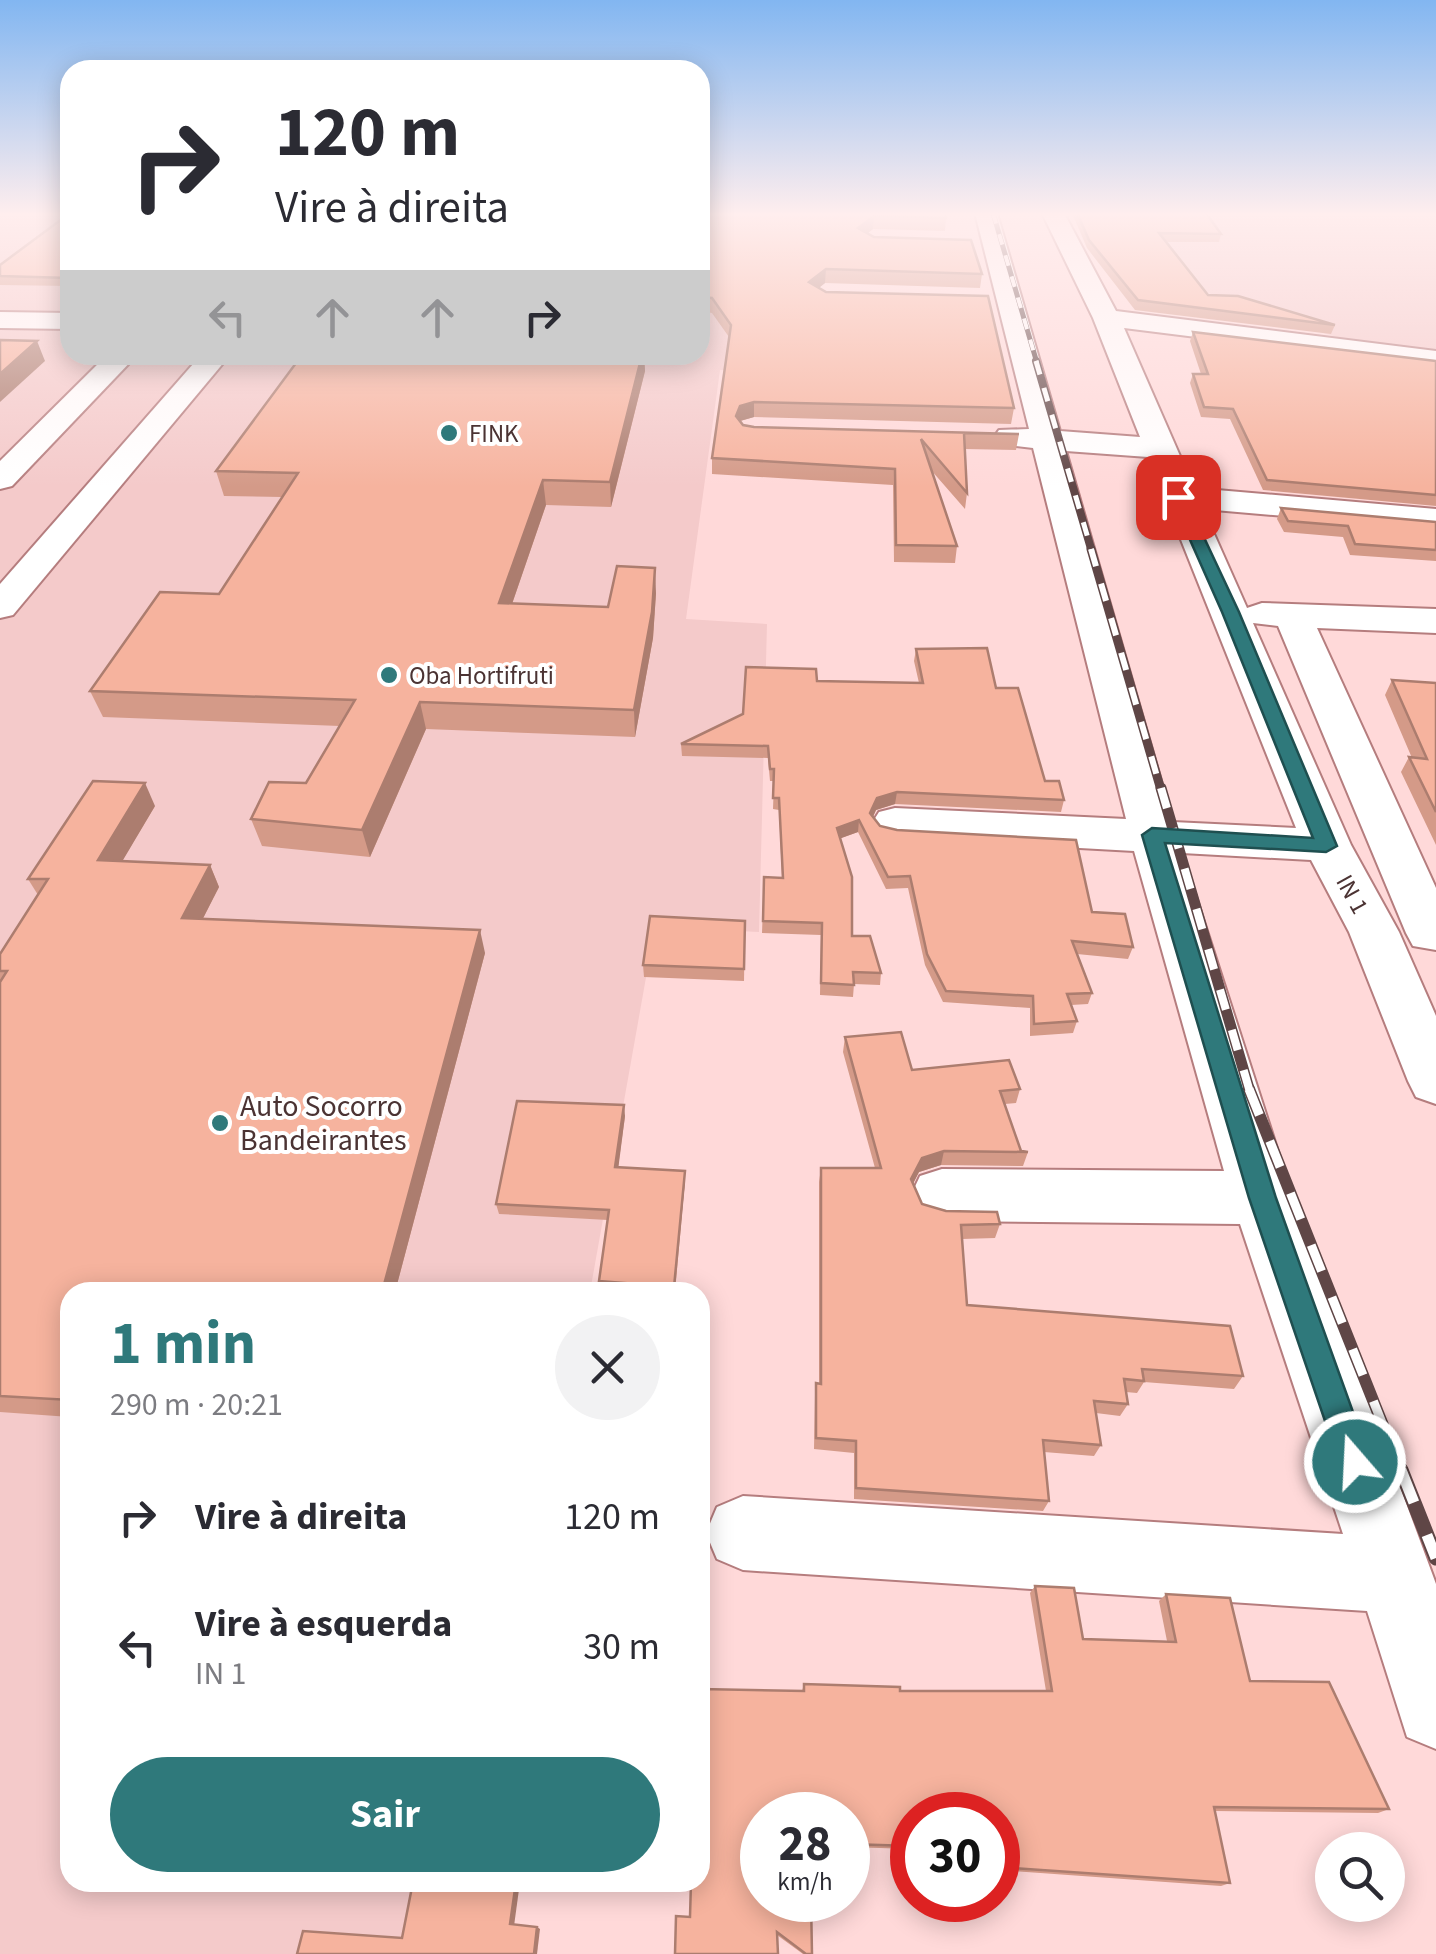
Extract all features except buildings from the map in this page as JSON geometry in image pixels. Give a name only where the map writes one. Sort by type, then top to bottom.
[{"type":"street","points":[[1008,304],[1152,835],[1262,1198],[1394,1575],[1436,1708]]},
{"type":"street","points":[[1089,305],[1436,359]]},
{"type":"street","name":"IN 1","points":[[1089,305],[1158,448],[1326,846],[1374,932],[1436,1081]]},
{"type":"street","points":[[0,320],[60,322]]},
{"type":"street","points":[[0,479],[113,365]]},
{"type":"street","points":[[0,607],[13,577],[207,365]]},
{"type":"street","points":[[986,436],[1158,448]]},
{"type":"street","points":[[1178,497],[1436,519]]},
{"type":"street","points":[[1230,612],[1436,621]]},
{"type":"street","points":[[1292,615],[1433,933],[1374,932]]},
{"type":"street","points":[[895,823],[1326,846]]},
{"type":"street","points":[[942,1195],[1262,1198]]},
{"type":"street","points":[[742,1533],[1394,1575]]},
{"type":"shaded area","points":[[0,304],[60,304],[60,365],[710,365],[710,304],[738,304],[765,370],[720,370],[686,619],[767,624],[759,932],[655,927],[592,1282],[60,1282],[60,1892],[492,1892],[482,1954],[0,1954]]},
{"type":"shaded area","points":[[1231,304],[1436,304],[1436,352],[1344,339]]},
{"type":"railway","points":[[1020,304],[1037,363]]},
{"type":"railway","points":[[1036,361],[1092,552]]},
{"type":"railway","points":[[1091,549],[1161,790]]},
{"type":"railway","points":[[1161,788],[1249,1090]]},
{"type":"railway","points":[[1249,1090],[1402,1473]]},
{"type":"railway","points":[[1401,1470],[1436,1558]]},
{"type":"place","name":"FINK","points":[[449,433]]},
{"type":"place","name":"Oba Hortifruti","points":[[389,675]]},
{"type":"place","name":"Auto Socorro Bandeirantes","points":[[220,1123]]},
{"type":"route","points":[[1178,497],[1326,846],[1152,835],[1262,1198],[1355,1462]]}]
